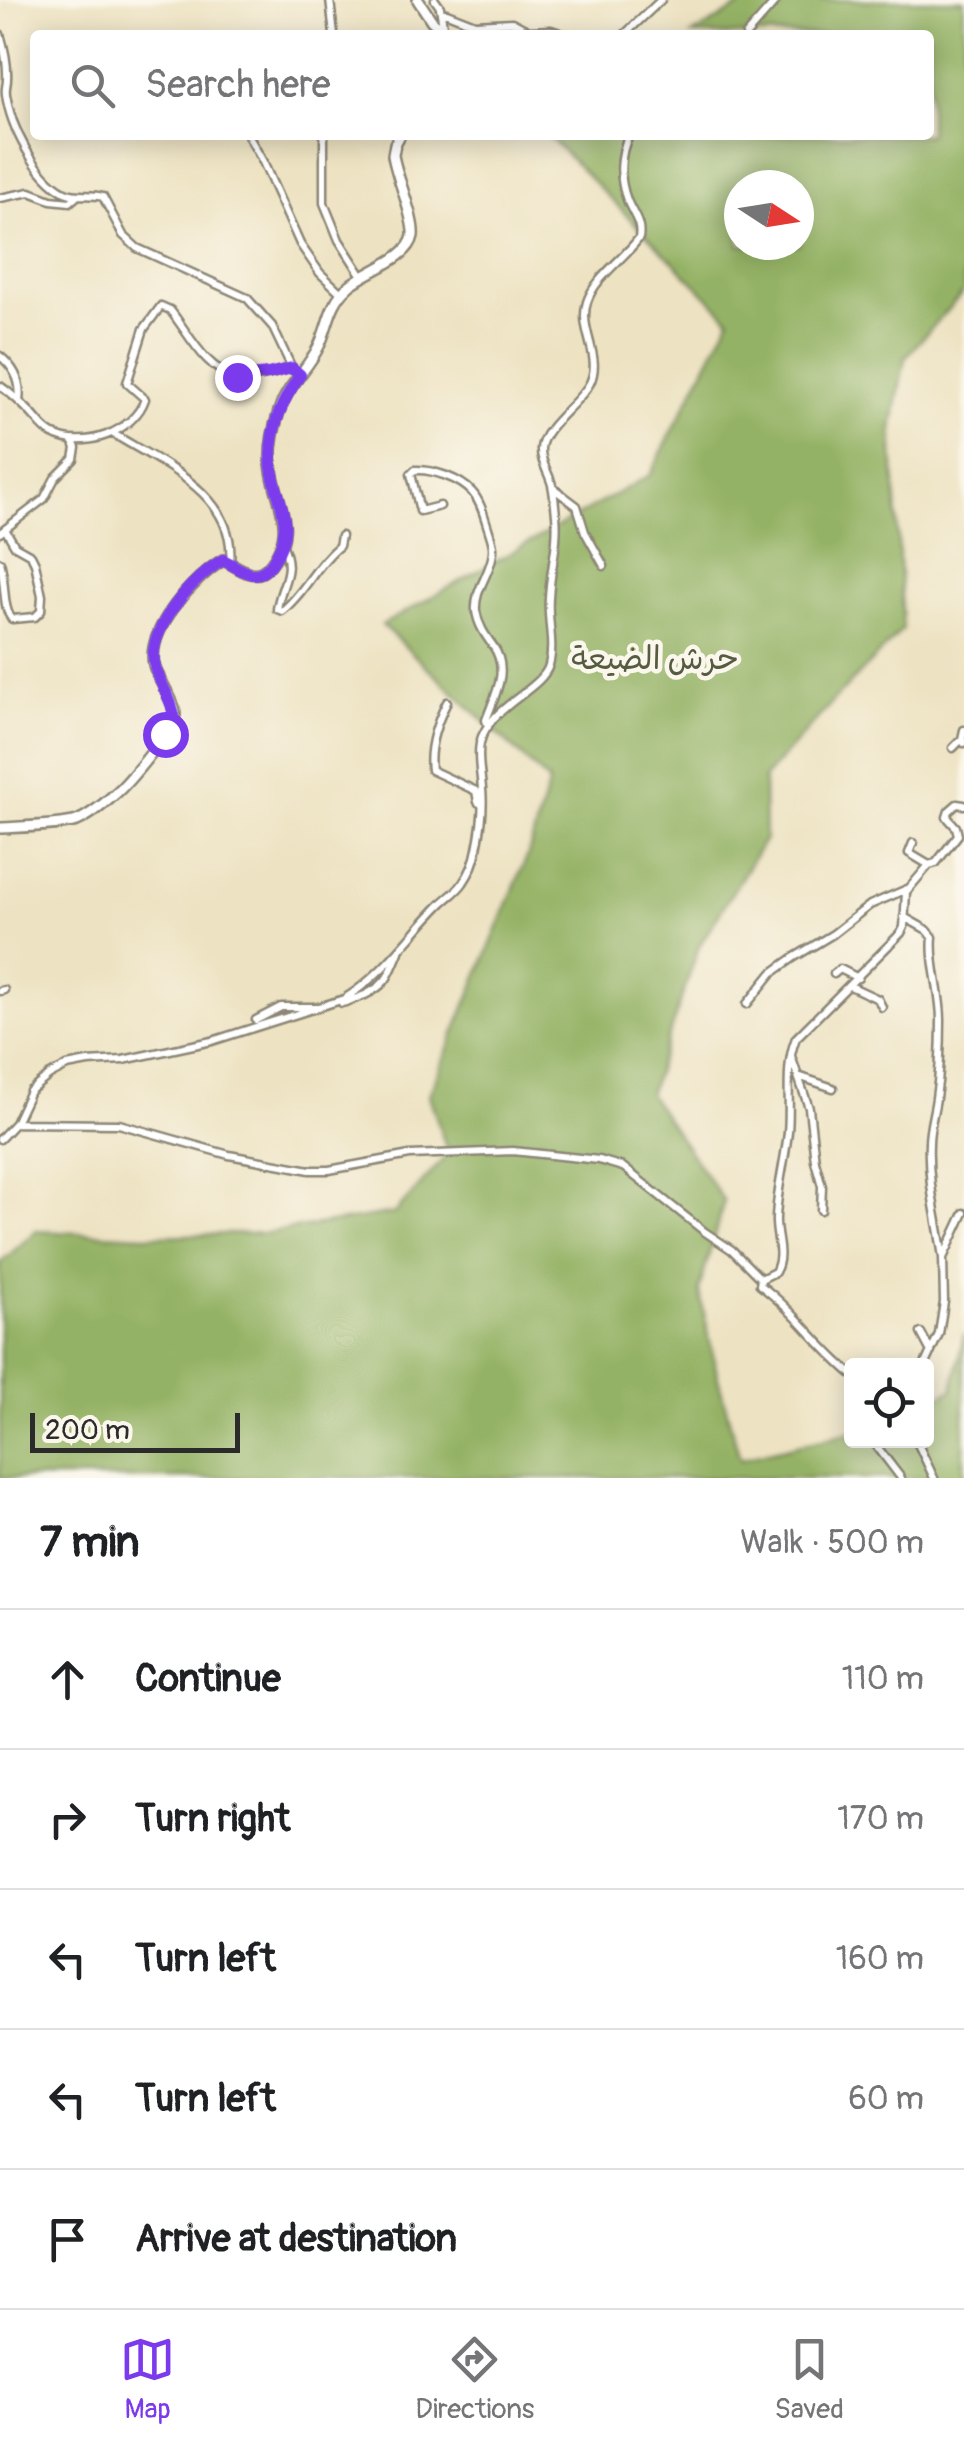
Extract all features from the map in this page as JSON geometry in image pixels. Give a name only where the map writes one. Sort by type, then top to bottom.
[{"type":"street","points":[[330,0],[333,30]]},
{"type":"street","points":[[418,0],[443,30]]},
{"type":"street","points":[[435,0],[446,30]]},
{"type":"street","points":[[629,30],[661,0]]},
{"type":"street","points":[[750,30],[777,0]]},
{"type":"street","points":[[441,13],[475,24],[512,22],[524,30]]},
{"type":"street","points":[[0,34],[7,58],[10,110],[42,174],[58,188],[78,196],[103,197],[118,229],[137,248],[252,302],[275,331],[296,371]]},
{"type":"street","points":[[251,140],[300,244],[320,272],[342,293]]},
{"type":"street","points":[[324,140],[324,203],[339,240],[362,276]]},
{"type":"street","points":[[0,828],[74,822],[119,792],[173,726],[174,708],[162,688],[154,651],[159,632],[174,608],[210,567],[223,560],[250,573],[259,573],[270,564],[282,543],[284,514],[273,475],[271,450],[280,407],[296,371],[319,347],[332,307],[342,293],[362,276],[402,254],[413,235],[393,155],[398,140]]},
{"type":"street","points":[[335,1003],[362,987],[385,966],[464,882],[477,852],[482,804],[480,744],[488,728],[513,699],[544,674],[549,664],[548,602],[556,516],[541,452],[543,439],[583,393],[593,373],[592,351],[584,327],[588,298],[641,232],[621,172],[627,140]]},
{"type":"street","points":[[0,198],[30,192],[70,202],[78,196]]},
{"type":"street","points":[[0,386],[49,432],[74,441],[112,433],[144,405],[145,399],[127,384],[144,329],[161,306],[170,310],[208,360],[231,375],[252,377],[296,371]]},
{"type":"street","points":[[0,356],[18,377],[19,402]]},
{"type":"street","points":[[112,433],[203,492],[225,524],[230,562]]},
{"type":"street","points":[[0,562],[7,614],[12,619],[35,616],[40,611],[42,596],[35,563],[3,531],[44,499],[74,459],[74,441]]},
{"type":"street","points":[[440,506],[420,511],[411,474],[415,470],[441,474],[472,491],[493,546],[476,600],[481,628],[501,662],[501,681],[486,720],[488,728]]},
{"type":"street","points":[[552,487],[577,506],[585,532],[604,566]]},
{"type":"street","points":[[282,543],[290,570],[278,600],[277,608],[282,610],[339,546],[341,536]]},
{"type":"street","points":[[447,702],[432,744],[430,770],[476,791],[482,804]]},
{"type":"street","points":[[953,748],[963,741],[964,730]]},
{"type":"street","points":[[761,1279],[774,1272],[780,1258],[776,1225],[788,1128],[790,1055],[796,1038],[895,942],[904,927],[908,888],[929,865],[936,863],[958,835],[956,826],[948,820],[949,811],[956,804],[964,805]]},
{"type":"street","points":[[914,843],[910,853],[929,865]]},
{"type":"street","points":[[747,1004],[772,973],[803,950],[834,934],[870,905],[908,888]]},
{"type":"street","points":[[904,917],[933,936],[931,957],[938,979],[941,1032],[929,1143],[930,1176],[944,1258],[944,1302],[940,1334],[929,1358]]},
{"type":"street","points":[[0,1139],[15,1123],[30,1091],[67,1066],[124,1060],[212,1041],[349,1002],[382,987],[401,947]]},
{"type":"street","points":[[834,974],[840,968],[858,978]]},
{"type":"street","points":[[850,986],[878,999],[882,1007]]},
{"type":"street","points":[[256,1020],[281,1006],[322,1007]]},
{"type":"street","points":[[790,1055],[800,1077],[812,1129],[822,1210]]},
{"type":"street","points":[[800,1077],[834,1088]]},
{"type":"street","points":[[15,1123],[118,1124],[228,1154],[310,1170],[410,1156],[474,1152],[531,1152],[608,1161],[623,1167],[732,1250],[761,1279]]},
{"type":"street","points":[[944,1258],[964,1212]]},
{"type":"street","points":[[761,1279],[760,1285],[782,1301],[814,1340],[844,1367]]},
{"type":"street","points":[[921,1333],[932,1353]]},
{"type":"street","points":[[878,1448],[901,1478]]},
{"type":"street","points":[[920,1448],[934,1478]]},
{"type":"green space","name":"حرش الضيعة","points":[[751,0],[964,0],[964,291],[905,358],[892,429],[903,629],[764,778],[765,839],[699,946],[649,1094],[724,1201],[699,1290],[740,1459],[844,1434],[844,1448],[934,1448],[934,1399],[953,1389],[964,1334],[964,1478],[0,1478],[0,1263],[36,1231],[145,1236],[267,1233],[395,1213],[448,1154],[429,1095],[528,854],[549,782],[382,625],[650,475],[730,319],[552,140],[934,140],[934,30],[700,30]]},
{"type":"route","points":[[165,734],[173,726],[174,708],[162,688],[153,657],[162,626],[210,567],[223,560],[250,573],[263,572],[284,536],[284,510],[273,475],[271,450],[280,407],[300,375],[292,368],[237,377]]}]
